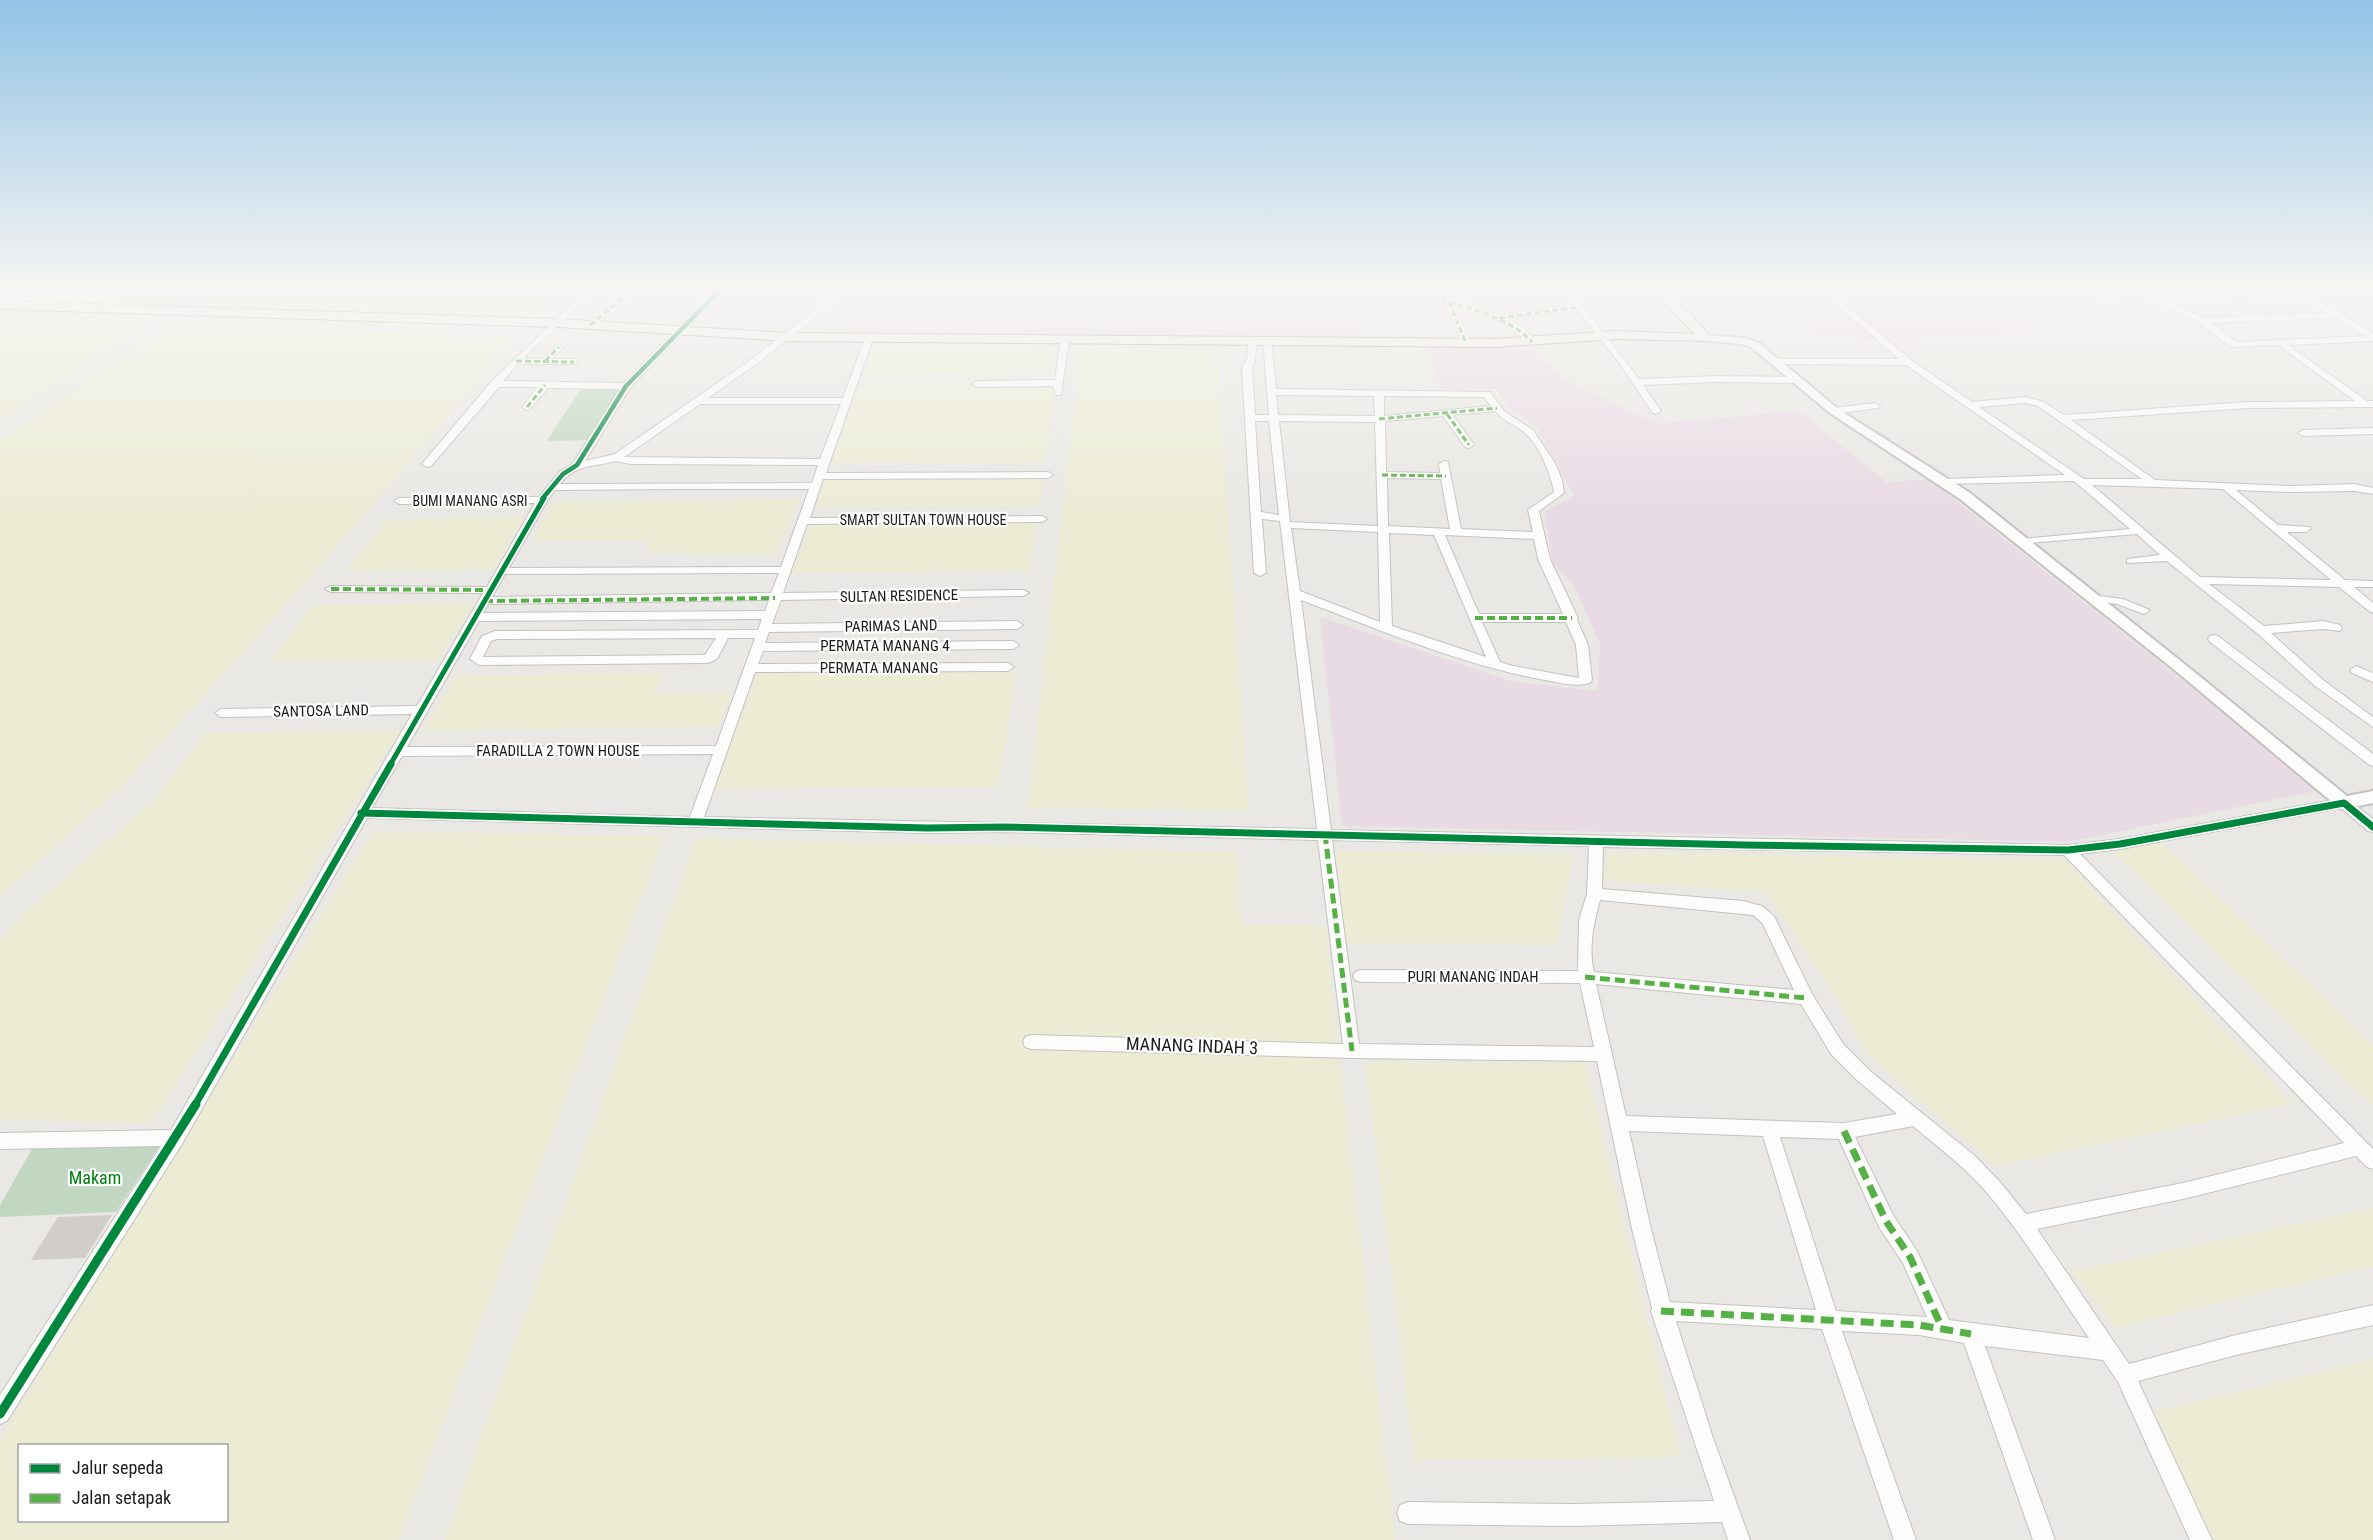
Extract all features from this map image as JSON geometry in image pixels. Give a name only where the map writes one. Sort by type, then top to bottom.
[{"type":"street","points":[[427,464],[514,363]]},
{"type":"street","points":[[577,465],[626,386],[648,363]]},
{"type":"street","points":[[614,458],[751,363]]},
{"type":"street","points":[[695,822],[860,363]]},
{"type":"street","points":[[977,384],[1058,388],[1062,363]]},
{"type":"street","points":[[1249,363],[1247,369],[1260,573]]},
{"type":"street","points":[[1268,363],[1273,418],[1352,1051]]},
{"type":"street","points":[[1623,363],[1656,411]]},
{"type":"street","points":[[1776,363],[1834,411],[1946,482],[2373,827]]},
{"type":"street","points":[[1909,363],[2079,480],[2169,557],[2260,630],[2299,666],[2373,723]]},
{"type":"street","points":[[2308,363],[2370,406]]},
{"type":"street","points":[[1637,382],[1717,379],[1796,380]]},
{"type":"street","points":[[494,384],[626,386]]},
{"type":"street","points":[[527,407],[544,385]]},
{"type":"street","points":[[1270,392],[1487,394],[1502,414],[1530,432],[1550,463],[1560,487],[1559,493],[1533,510],[1544,560],[1572,618],[1582,645],[1587,677],[1584,681],[1533,675],[1495,665],[1296,594]]},
{"type":"street","points":[[1379,393],[1386,628]]},
{"type":"street","points":[[1970,405],[2025,400],[2041,404],[2151,481]]},
{"type":"street","points":[[698,401],[846,401]]},
{"type":"street","points":[[2062,418],[2153,410],[2284,404],[2370,406]]},
{"type":"street","points":[[1834,411],[1875,406]]},
{"type":"street","points":[[1251,418],[1379,419],[1497,408]]},
{"type":"street","points":[[1447,414],[1469,445]]},
{"type":"street","points":[[2303,433],[2373,431]]},
{"type":"street","points":[[0,1414],[176,1138],[542,500],[563,474],[577,465],[614,458],[632,461],[824,462]]},
{"type":"street","points":[[1444,464],[1456,533]]},
{"type":"street","points":[[552,487],[681,487],[1048,475]]},
{"type":"street","points":[[1382,475],[1446,476]]},
{"type":"street","points":[[1946,482],[2151,481],[2290,489],[2357,488],[2373,491]]},
{"type":"street","points":[[2224,485],[2373,609]]},
{"type":"street","name":"BUMI MANANG ASRI","points":[[399,501],[542,500]]},
{"type":"street","points":[[1258,515],[1286,522],[1383,530],[1538,536]]},
{"type":"street","name":"SMART SULTAN TOWN HOUSE","points":[[803,521],[1042,519]]},
{"type":"street","points":[[2276,528],[2306,529]]},
{"type":"street","points":[[2022,542],[2139,531]]},
{"type":"street","points":[[1438,532],[1495,665]]},
{"type":"street","points":[[2132,561],[2169,557]]},
{"type":"street","points":[[503,571],[785,570]]},
{"type":"street","points":[[2197,580],[2373,584]]},
{"type":"street","name":"SULTAN RESIDENCE","points":[[331,589],[488,595],[775,598],[1023,593]]},
{"type":"street","points":[[2091,598],[2119,601],[2144,610]]},
{"type":"street","points":[[475,617],[765,626]]},
{"type":"street","points":[[1475,618],[1572,618]]},
{"type":"street","name":"PARIMAS LAND","points":[[765,626],[1017,625]]},
{"type":"street","points":[[2260,630],[2324,625],[2336,628]]},
{"type":"street","points":[[723,634],[713,656],[708,659],[479,661],[476,659],[486,639],[495,635],[723,634],[765,626]]},
{"type":"street","points":[[2214,639],[2373,761]]},
{"type":"street","name":"PERMATA MANANG 4","points":[[758,648],[1013,645]]},
{"type":"street","name":"PERMATA MANANG","points":[[750,668],[1008,667]]},
{"type":"street","points":[[2356,670],[2373,678]]},
{"type":"street","name":"SANTOSA LAND","points":[[221,713],[420,710]]},
{"type":"street","name":"FARADILLA 2 TOWN HOUSE","points":[[396,752],[720,750]]},
{"type":"street","points":[[361,813],[927,828],[1004,827],[2068,850],[2120,844],[2373,797]]},
{"type":"street","points":[[1596,841],[1594,894],[1587,920],[1585,977],[1604,1054],[1630,1184],[1661,1311],[1739,1540]]},
{"type":"street","points":[[2068,850],[2373,1161]]},
{"type":"street","points":[[1594,894],[1757,910],[1769,920],[1806,998],[1837,1049],[1864,1076],[1969,1162],[1994,1188],[2022,1223],[2125,1375],[2201,1540]]},
{"type":"street","name":"PURI MANANG INDAH","points":[[1361,976],[1585,977],[1806,998]]},
{"type":"street","name":"MANANG INDAH 3","points":[[1031,1042],[1352,1051],[1604,1054]]},
{"type":"street","points":[[1619,1123],[1844,1131],[1916,1118]]},
{"type":"street","points":[[1768,1129],[1829,1320],[1905,1540]]},
{"type":"street","points":[[1844,1131],[1886,1221],[1910,1257],[1942,1328]]},
{"type":"street","points":[[0,1141],[176,1138]]},
{"type":"street","points":[[2022,1223],[2183,1191],[2359,1147]]},
{"type":"street","points":[[1661,1311],[1942,1328],[1971,1334],[2110,1351]]},
{"type":"street","points":[[2125,1375],[2236,1345],[2373,1315]]},
{"type":"street","points":[[1971,1334],[2044,1540]]},
{"type":"street","points":[[1408,1513],[1573,1515],[1728,1511]]},
{"type":"shaded area","points":[[1433,363],[1547,363],[1570,383],[1656,424],[1799,411],[1886,482],[1929,479],[2321,790],[2068,842],[1342,826],[1320,617],[1514,682],[1598,691],[1600,644],[1573,583],[1553,563],[1544,512],[1574,496],[1537,427],[1510,409],[1496,389],[1442,389]]},
{"type":"green space","points":[[0,363],[86,363],[0,420]]},
{"type":"green space","points":[[116,363],[493,363],[303,586],[125,784],[0,897],[0,441]]},
{"type":"green space","points":[[868,363],[1058,363],[1057,372],[864,374]]},
{"type":"green space","points":[[1080,363],[1217,363],[1249,810],[1027,808]]},
{"type":"green space","points":[[1055,386],[1046,462],[831,463],[861,387]]},
{"type":"green space","points":[[581,388],[621,388],[590,440],[547,441]]},
{"type":"green space","points":[[1044,478],[1039,506],[816,507],[825,479]]},
{"type":"green space","points":[[800,499],[777,554],[648,553],[650,540],[532,542],[553,502]]},
{"type":"green space","points":[[525,517],[493,569],[347,571],[386,520]]},
{"type":"green space","points":[[812,523],[1037,523],[1030,571],[792,573]]},
{"type":"green space","points":[[475,603],[438,661],[269,662],[312,605]]},
{"type":"green space","points":[[1017,671],[999,786],[715,789],[758,672]]},
{"type":"green space","points":[[663,673],[655,693],[731,692],[718,727],[423,730],[457,675]]},
{"type":"green space","points":[[401,730],[152,1123],[0,1120],[0,940],[27,910],[153,801],[205,733]]},
{"type":"green space","points":[[373,831],[665,836],[399,1540],[0,1540],[0,1439]]},
{"type":"green space","points":[[696,838],[1237,852],[1242,925],[1325,926],[1395,1540],[444,1540]]},
{"type":"green space","points":[[2162,842],[2373,1045],[2373,1106],[2113,852]]},
{"type":"green space","points":[[1337,851],[1574,854],[1557,945],[1345,944]]},
{"type":"green space","points":[[1611,852],[2065,860],[2293,1104],[1995,1166],[1866,1054],[1835,996],[1765,892],[1601,880]]},
{"type":"green space","points":[[1365,1062],[1585,1063],[1681,1457],[1414,1460]]},
{"type":"green space","name":"Makam","points":[[162,1142],[116,1212],[0,1217],[0,1205],[35,1144]]},
{"type":"green space","points":[[2373,1208],[2373,1266],[2115,1328],[2072,1271]]},
{"type":"green space","points":[[2373,1359],[2373,1540],[2208,1540],[2156,1411]]},
{"type":"building","points":[[112,1215],[85,1258],[31,1260],[58,1217]]},
{"type":"marked path","points":[[527,407],[545,385]]},
{"type":"marked path","points":[[1379,419],[1497,408]]},
{"type":"marked path","points":[[1447,414],[1469,445]]},
{"type":"marked path","points":[[1382,475],[1446,476]]},
{"type":"marked path","points":[[331,589],[491,590]]},
{"type":"marked path","points":[[485,601],[775,598]]},
{"type":"marked path","points":[[1475,618],[1572,618]]},
{"type":"marked path","points":[[1325,834],[1352,1051]]},
{"type":"marked path","points":[[1585,977],[1806,998]]},
{"type":"marked path","points":[[1844,1131],[1886,1221],[1910,1257],[1942,1328]]},
{"type":"marked path","points":[[1661,1311],[1919,1325],[1971,1334]]},
{"type":"cycle path","points":[[0,1414],[176,1138],[542,500],[563,474],[577,465],[626,386],[649,363]]},
{"type":"cycle path","points":[[361,813],[927,828],[1004,827],[1745,845],[2068,850],[2120,844],[2344,803],[2373,827]]}]
